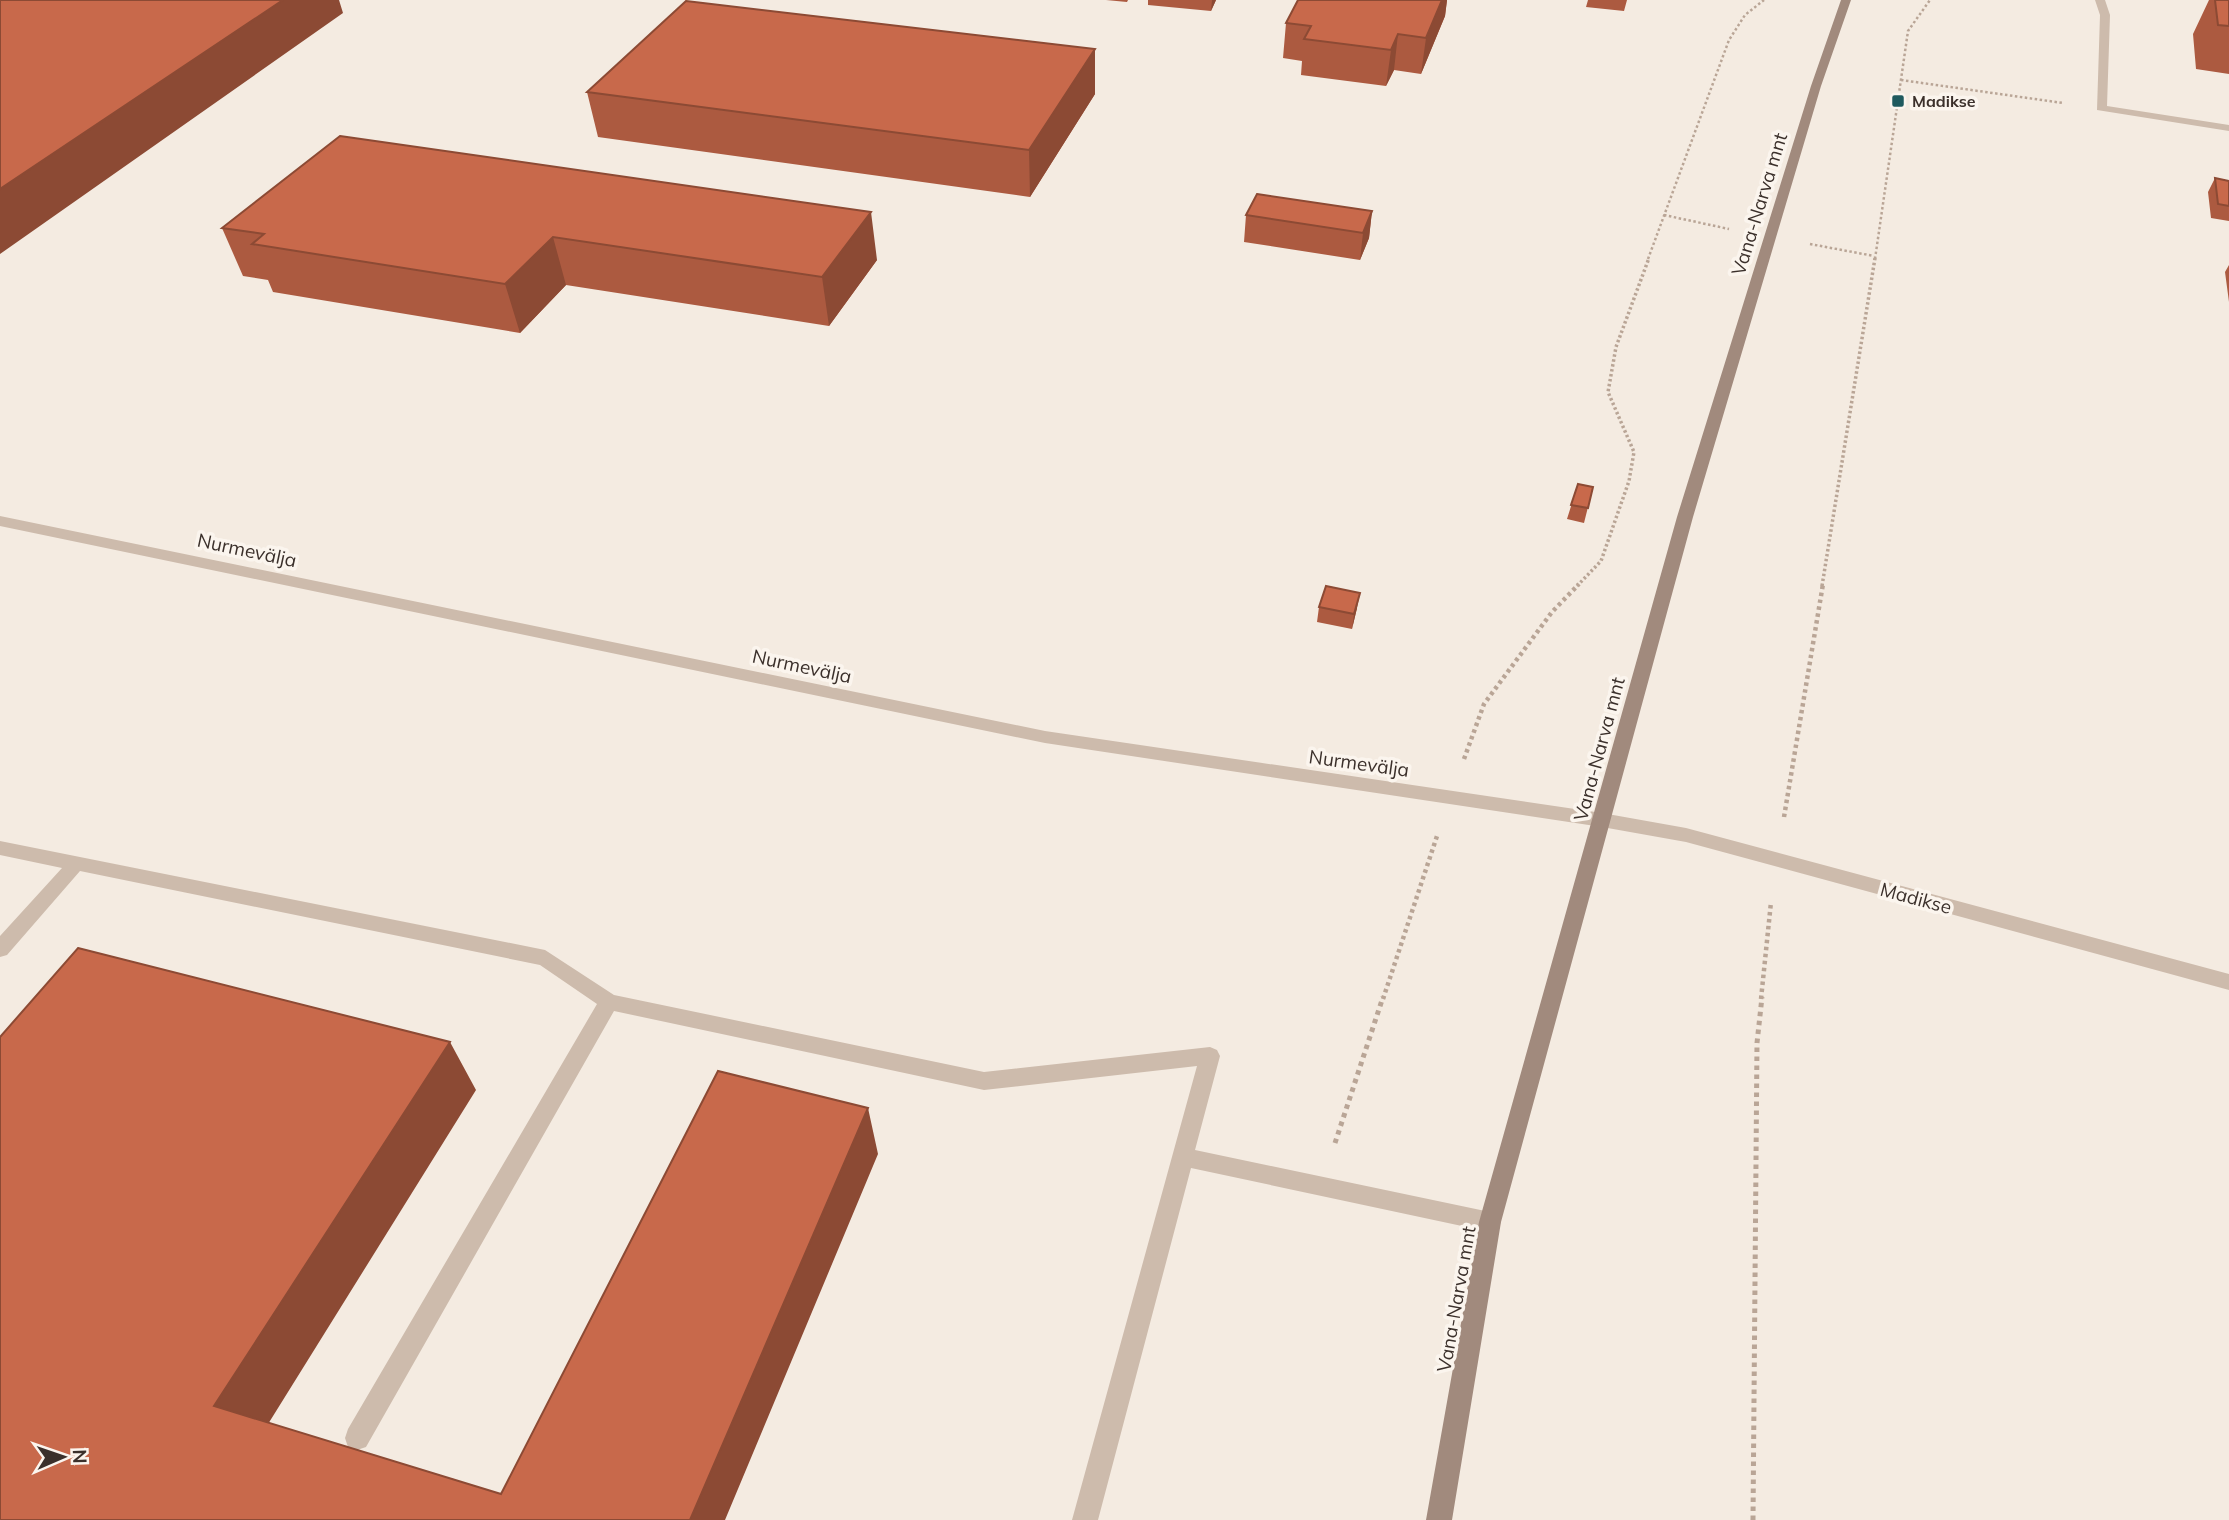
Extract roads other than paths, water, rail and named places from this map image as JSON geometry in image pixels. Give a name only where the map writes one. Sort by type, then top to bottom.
[{"type":"main road","name":"Vana-Narva mnt","points":[[1439,1520],[1490,1222],[1685,517],[1816,86],[1846,0]]},
{"type":"street","points":[[2100,0],[2105,16],[2101,108],[2229,128]]},
{"type":"street","name":"Nurmevälja","points":[[0,521],[1045,737],[1602,820]]},
{"type":"street","name":"Madikse","points":[[1602,820],[1686,835],[2229,982]]},
{"type":"street","points":[[0,848],[545,958],[609,1002],[984,1081],[1210,1056],[1085,1520]]},
{"type":"street","points":[[0,949],[76,864]]},
{"type":"street","points":[[357,1438],[609,1002]]},
{"type":"street","points":[[1183,1157],[1490,1222]]},
{"type":"place","name":"Madikse","points":[[1898,101]]}]
